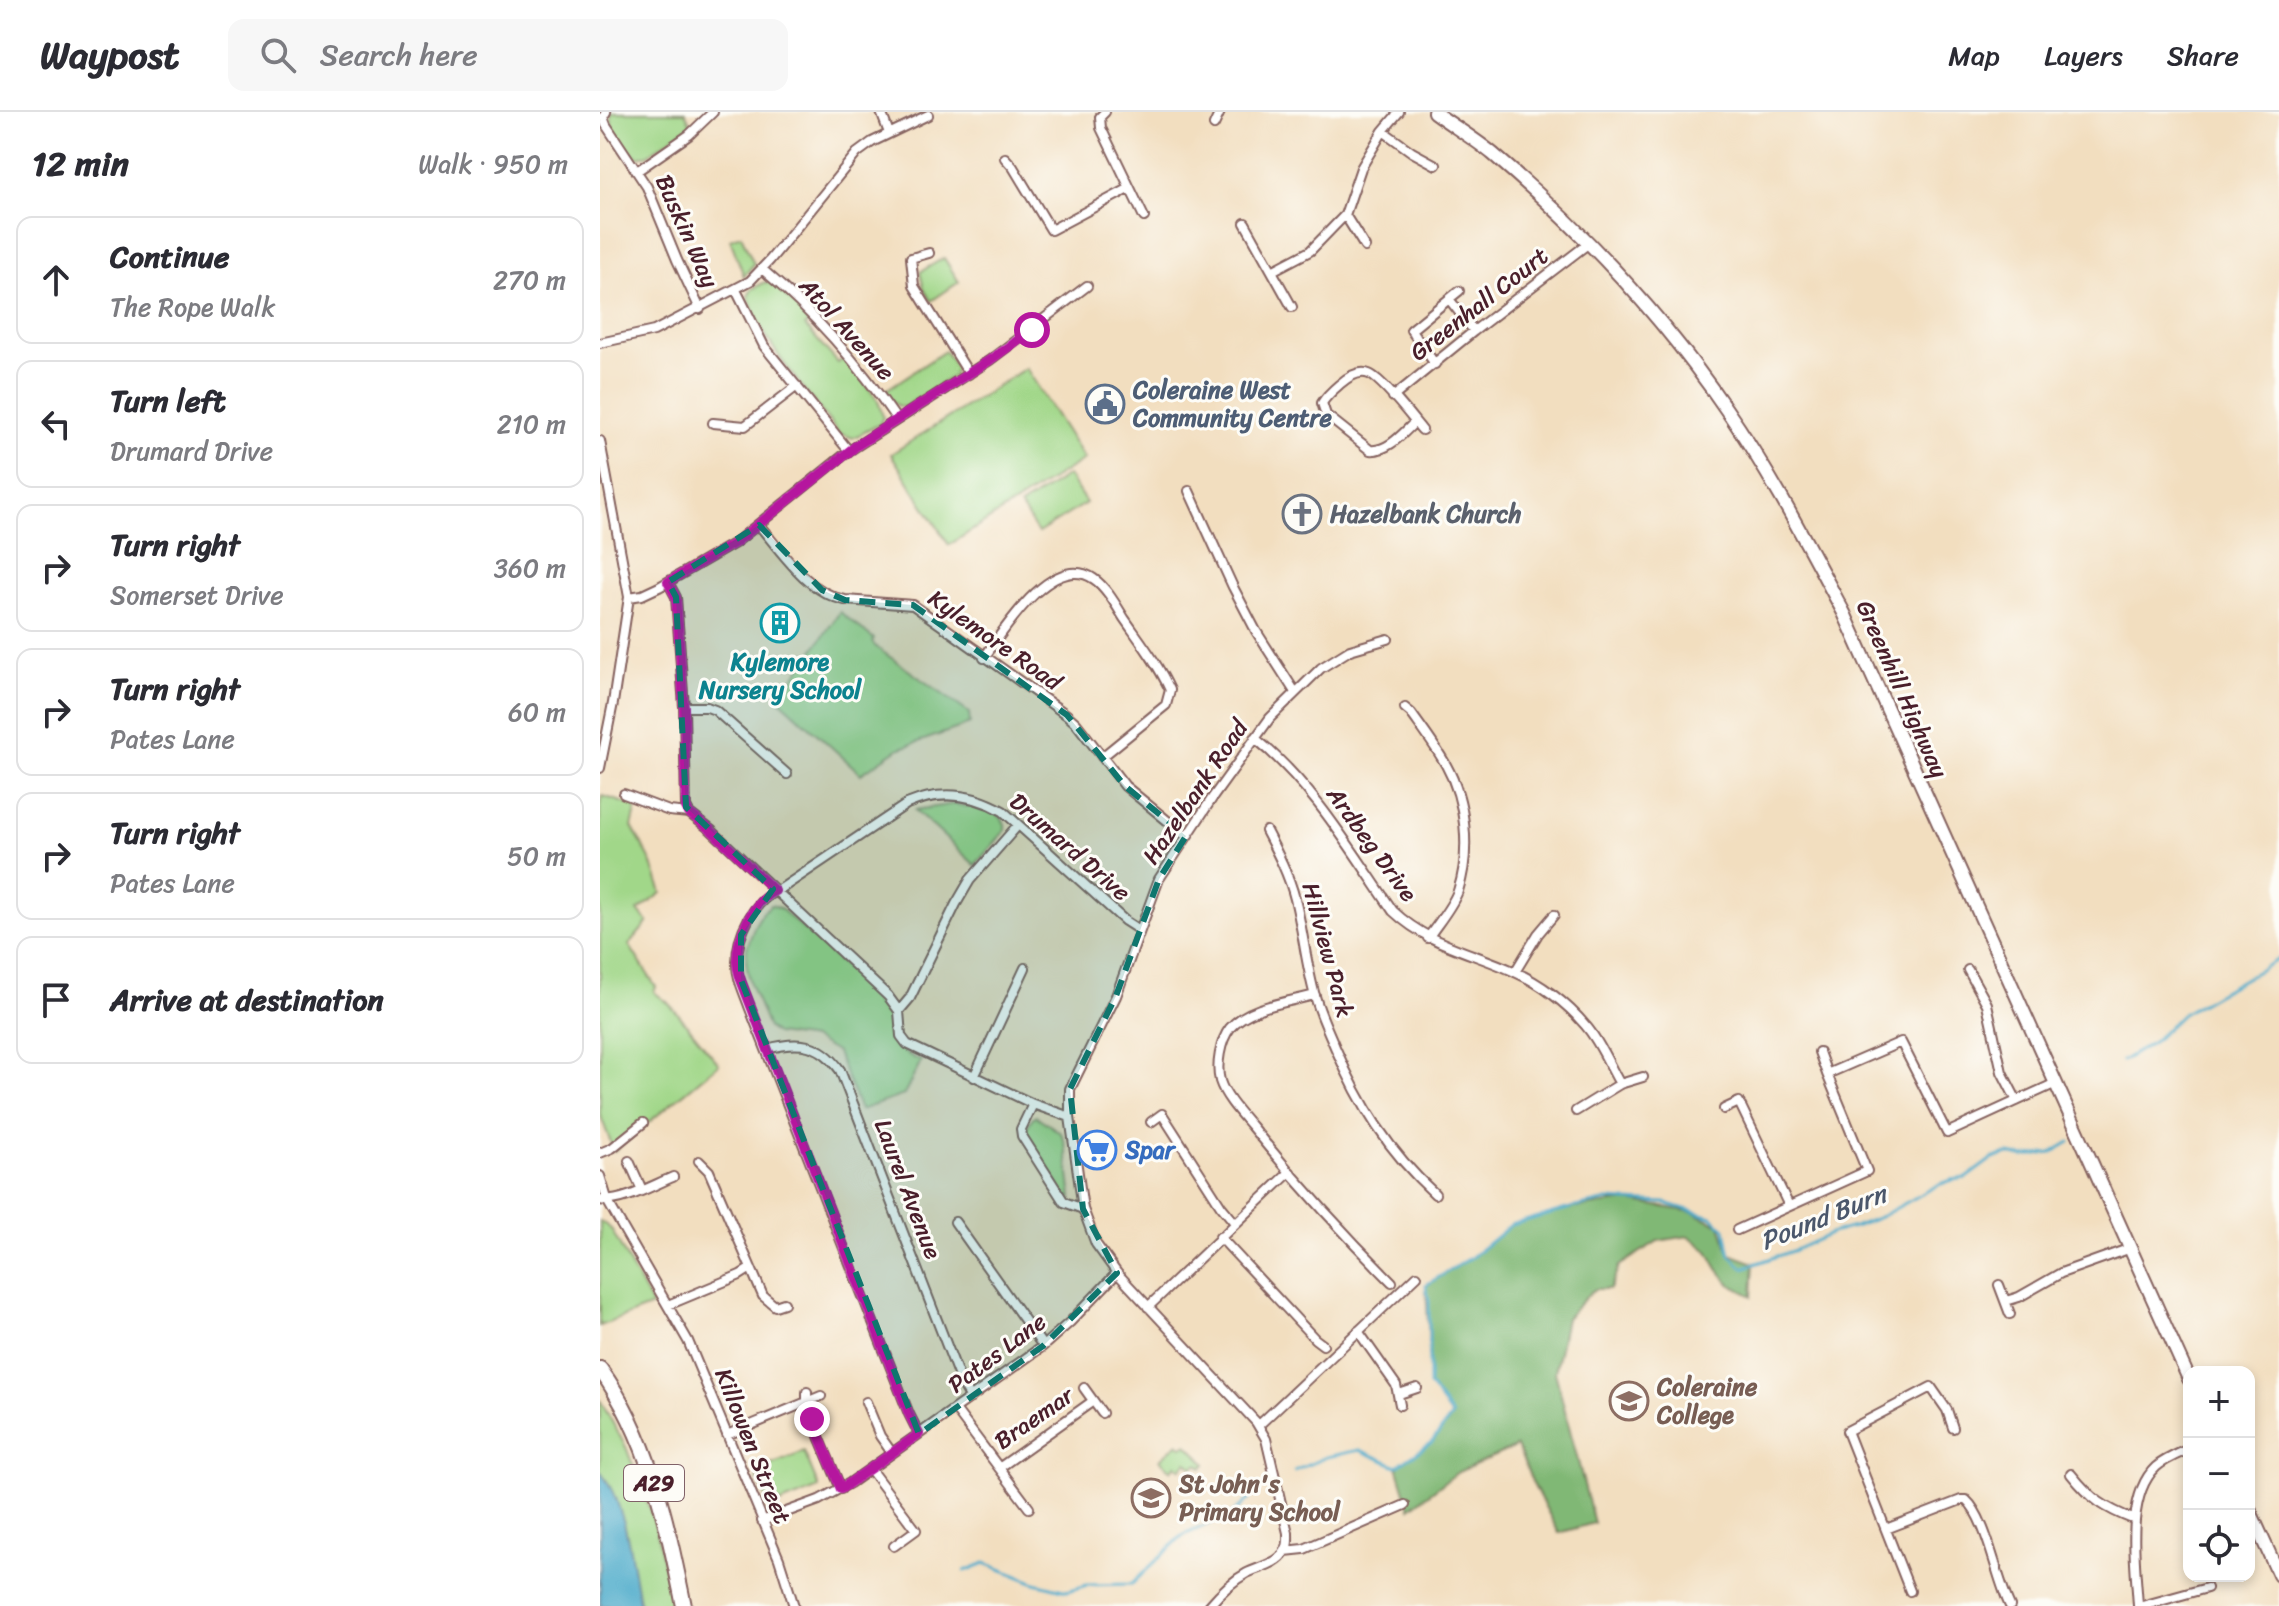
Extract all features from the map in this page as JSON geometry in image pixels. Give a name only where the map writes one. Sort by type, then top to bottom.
[{"type":"main road","name":"Greenhill Highway","points":[[1434,112],[1491,152],[1589,243],[1667,331],[1725,407],[1783,499],[1844,613],[2183,1366]]},
{"type":"main road","name":"A29","points":[[600,1369],[624,1409],[643,1450],[666,1521],[684,1606]]},
{"type":"main road","points":[[2249,1510],[2279,1575]]},
{"type":"street","name":"Buskin Way","points":[[606,112],[603,117],[606,125],[655,203],[700,309]]},
{"type":"street","name":"Buskin Way","points":[[637,171],[689,135],[713,112]]},
{"type":"street","points":[[881,112],[889,133]]},
{"type":"street","points":[[1105,112],[1100,117],[1101,128],[1144,217]]},
{"type":"street","points":[[1214,125],[1218,112]]},
{"type":"street","points":[[1272,271],[1310,251],[1345,215],[1361,168],[1383,131],[1399,112]]},
{"type":"street","points":[[600,343],[654,331],[750,281],[857,153],[889,133],[928,115]]},
{"type":"street","points":[[1383,131],[1436,165]]},
{"type":"street","points":[[1005,158],[1051,230],[1130,188]]},
{"type":"street","points":[[1345,215],[1365,247]]},
{"type":"street","points":[[1245,223],[1292,307]]},
{"type":"street","name":"Greenhall Court","points":[[1393,397],[1589,243]]},
{"type":"street","points":[[929,253],[911,258],[914,286],[969,374]]},
{"type":"street","name":"Atol Avenue","points":[[762,269],[788,291],[839,345],[870,380],[897,420]]},
{"type":"street","points":[[629,597],[642,595],[668,582],[735,543],[849,451],[1019,340],[1087,286]]},
{"type":"street","points":[[736,290],[764,346],[849,451]]},
{"type":"street","points":[[1435,364],[1411,330],[1459,291]]},
{"type":"street","points":[[1449,299],[1474,331]]},
{"type":"street","points":[[1415,422],[1384,448],[1370,450],[1334,423],[1326,415],[1322,403],[1343,381],[1363,373],[1370,374],[1393,397],[1415,422],[1422,430]]},
{"type":"street","points":[[713,423],[745,426],[797,386]]},
{"type":"street","points":[[600,441],[629,597],[600,768]]},
{"type":"street","points":[[1189,491],[1250,620],[1295,692]]},
{"type":"street","name":"Kylemore Road","points":[[759,525],[793,567],[822,590],[845,600],[913,605],[1067,715],[1125,786],[1186,836]]},
{"type":"street","points":[[984,658],[1014,615],[1051,582],[1060,576],[1079,573],[1094,579],[1110,597],[1162,673],[1170,690],[1166,705],[1102,757]]},
{"type":"street","points":[[668,582],[676,597],[684,707],[686,807],[689,813],[888,996],[899,1011],[901,1036],[907,1044],[1033,1104],[1070,1117]]},
{"type":"street","name":"Hazelbank Road","points":[[1285,1551],[1288,1533],[1266,1439],[1259,1425],[1117,1273],[1096,1244],[1083,1209],[1070,1117],[1070,1089],[1116,996],[1159,879],[1255,738],[1295,692],[1332,660],[1350,650],[1388,639]]},
{"type":"street","points":[[684,707],[715,710],[787,774]]},
{"type":"street","points":[[1405,708],[1447,768],[1460,799],[1465,836],[1465,863],[1457,894],[1428,938]]},
{"type":"street","name":"Ardbeg Drive","points":[[1255,738],[1317,800],[1393,911],[1428,938],[1515,972],[1556,997],[1587,1027],[1620,1084]]},
{"type":"street","points":[[624,794],[669,811],[689,813]]},
{"type":"street","name":"Drumard Drive","points":[[919,1434],[749,1006],[736,964],[741,935],[755,909],[769,893],[907,804],[921,798],[954,795],[987,802],[1003,811],[1125,921],[1139,930]]},
{"type":"street","points":[[899,1011],[910,998],[970,880],[1018,825]]},
{"type":"street","name":"Hillview Park","points":[[1266,831],[1295,897],[1315,995],[1354,1090],[1387,1143],[1435,1194]]},
{"type":"street","points":[[1515,972],[1538,934],[1554,915]]},
{"type":"street","points":[[974,1077],[1025,968]]},
{"type":"street","points":[[1968,970],[1987,1004],[2002,1072],[2017,1101]]},
{"type":"street","points":[[1315,995],[1263,1008],[1245,1016],[1230,1028],[1221,1047],[1221,1083],[1237,1108],[1290,1172],[1392,1282]]},
{"type":"street","points":[[1827,1074],[1901,1042],[1947,1133],[2056,1083]]},
{"type":"street","name":"Laurel Avenue","points":[[767,1049],[800,1044],[820,1049],[840,1070],[961,1382],[971,1398]]},
{"type":"street","points":[[1737,1230],[1867,1171],[1819,1052]]},
{"type":"street","points":[[1576,1111],[1620,1084],[1643,1077]]},
{"type":"street","points":[[1724,1109],[1739,1102],[1789,1206]]},
{"type":"street","name":"Hazelbank Road","points":[[1033,1104],[1021,1129],[1022,1136],[1064,1202],[1083,1209]]},
{"type":"street","points":[[1151,1122],[1162,1114],[1235,1223]]},
{"type":"street","points":[[600,1153],[612,1148],[643,1123]]},
{"type":"street","points":[[629,1161],[642,1190]]},
{"type":"street","points":[[699,1161],[709,1171],[763,1296],[775,1306],[784,1303]]},
{"type":"street","points":[[1148,1307],[1290,1172]]},
{"type":"street","name":"Killowen Street","points":[[600,1176],[604,1201],[688,1341],[788,1582],[794,1606]]},
{"type":"street","points":[[604,1201],[673,1177]]},
{"type":"street","points":[[955,1222],[1043,1346]]},
{"type":"street","points":[[1220,1237],[1323,1345]]},
{"type":"street","points":[[2006,1301],[2061,1273],[2131,1248]]},
{"type":"street","points":[[668,1305],[751,1268]]},
{"type":"street","name":"Pates Lane","points":[[762,1521],[819,1500],[870,1469],[1043,1346],[1117,1273]]},
{"type":"street","points":[[1259,1425],[1417,1276]]},
{"type":"street","points":[[1999,1285],[2010,1314]]},
{"type":"street","points":[[1358,1331],[1389,1374],[1399,1394],[1400,1405]]},
{"type":"street","points":[[1910,1591],[1847,1431],[1931,1387],[1947,1410],[1953,1428]]},
{"type":"street","name":"Braemar","points":[[1084,1388],[1102,1413]]},
{"type":"street","points":[[1399,1394],[1417,1388]]},
{"type":"street","points":[[807,1392],[807,1408],[841,1489]]},
{"type":"street","points":[[727,1435],[821,1396]]},
{"type":"street","name":"Braemar","points":[[999,1468],[1093,1401]]},
{"type":"street","points":[[866,1402],[880,1436],[892,1453]]},
{"type":"street","name":"Braemar","points":[[955,1409],[1029,1508]]},
{"type":"street","points":[[2183,1452],[2156,1467],[2139,1497],[2135,1520],[2140,1606],[2207,1588]]},
{"type":"street","points":[[870,1469],[916,1530],[894,1546]]},
{"type":"street","points":[[2071,1474],[2102,1506],[2135,1520]]},
{"type":"street","points":[[2078,1483],[2088,1475]]},
{"type":"street","points":[[1886,1529],[1966,1500],[1977,1512],[2010,1606]]},
{"type":"street","points":[[1209,1606],[1232,1583],[1277,1560],[1285,1551],[1304,1549],[1405,1505]]},
{"type":"highlighted area","points":[[759,525],[822,590],[845,600],[913,605],[1067,715],[1125,786],[1186,836],[1159,879],[1116,996],[1070,1089],[1083,1209],[1117,1273],[1043,1346],[919,1434],[741,980],[741,935],[773,889],[686,807],[676,597],[668,582]]},
{"type":"green space","points":[[612,112],[685,112],[691,125],[647,155],[637,157],[615,131]]},
{"type":"green space","points":[[741,235],[754,264],[744,276],[730,239]]},
{"type":"green space","points":[[944,258],[959,282],[931,301],[920,272]]},
{"type":"green space","points":[[765,282],[774,284],[811,319],[805,326],[838,363],[846,357],[878,401],[883,417],[880,424],[853,438],[838,433],[787,368],[755,315],[748,296],[752,289]]},
{"type":"green space","points":[[945,351],[956,368],[953,376],[904,407],[895,404],[886,390]]},
{"type":"green space","points":[[1026,368],[1084,459],[949,545],[891,454]]},
{"type":"green space","points":[[1068,475],[1086,503],[1038,533],[1020,506]]},
{"type":"green space","points":[[840,612],[874,639],[872,642],[876,647],[969,713],[970,724],[898,749],[861,774],[779,699]]},
{"type":"green space","points":[[603,796],[637,807],[632,827],[651,861],[662,893],[638,911],[648,922],[629,945],[656,987],[654,992],[680,1016],[719,1064],[614,1151],[600,1114],[600,807]]},
{"type":"green space","points":[[954,804],[970,807],[978,804],[1000,816],[1005,824],[1005,831],[975,865],[915,810]]},
{"type":"green space","points":[[771,905],[780,908],[886,1004],[895,1043],[908,1055],[921,1061],[904,1095],[860,1110],[837,1053],[813,1039],[776,1034],[768,1028],[750,983],[746,961],[755,925]]},
{"type":"green space","points":[[1036,1116],[1061,1133],[1072,1198],[1066,1197],[1028,1136],[1026,1129]]},
{"type":"green space","points":[[1627,1201],[1693,1212],[1720,1225],[1730,1254],[1754,1263],[1752,1296],[1731,1285],[1708,1251],[1689,1236],[1658,1241],[1619,1266],[1610,1289],[1594,1289],[1566,1318],[1555,1372],[1594,1523],[1559,1533],[1517,1446],[1458,1472],[1410,1508],[1397,1466],[1432,1442],[1452,1417],[1429,1385],[1426,1285],[1472,1257],[1511,1225],[1567,1209]]},
{"type":"green space","points":[[600,1221],[611,1229],[652,1306],[600,1326]]},
{"type":"green space","points":[[600,1400],[626,1447],[654,1521],[673,1606],[635,1606],[600,1515]]},
{"type":"green space","points":[[1178,1443],[1182,1447],[1187,1444],[1206,1464],[1202,1468],[1198,1464],[1193,1468],[1187,1462],[1180,1469],[1176,1465],[1171,1470],[1160,1459]]},
{"type":"green space","points":[[804,1452],[819,1488],[777,1505],[768,1502],[757,1479],[763,1479],[759,1470]]},
{"type":"water","points":[[600,1471],[623,1518],[640,1606],[600,1606]]},
{"type":"waterway","name":"Pound Burn","points":[[2122,1061],[2153,1042],[2182,1014],[2279,959]]},
{"type":"waterway","name":"Pound Burn","points":[[1294,1471],[1326,1457],[1360,1450],[1397,1466],[1432,1442],[1452,1416],[1429,1385],[1429,1301],[1426,1285],[1472,1257],[1511,1225],[1608,1200],[1665,1203],[1712,1217],[1725,1229],[1730,1255],[1743,1268],[1882,1216],[1938,1185],[1966,1178],[1993,1158],[2009,1154],[2024,1157],[2051,1153],[2070,1142]]},
{"type":"waterway","name":"Pound Burn","points":[[965,1571],[985,1563],[1035,1583],[1067,1591],[1087,1585],[1132,1584],[1182,1536],[1233,1513],[1253,1495]]},
{"type":"place","name":"Coleraine West Community Centre","points":[[1105,404]]},
{"type":"place","name":"Hazelbank Church","points":[[1302,514]]},
{"type":"place","name":"Kylemore Nursery School","points":[[780,623]]},
{"type":"place","name":"Spar","points":[[1097,1150]]},
{"type":"place","name":"Coleraine College","points":[[1629,1401]]},
{"type":"place","name":"St John's Primary School","points":[[1151,1498]]},
{"type":"route","points":[[812,1419],[841,1489],[919,1434],[749,1006],[736,964],[741,935],[755,909],[769,893],[775,891],[686,807],[682,671],[676,597],[668,582],[735,543],[856,446],[1032,330]]}]
